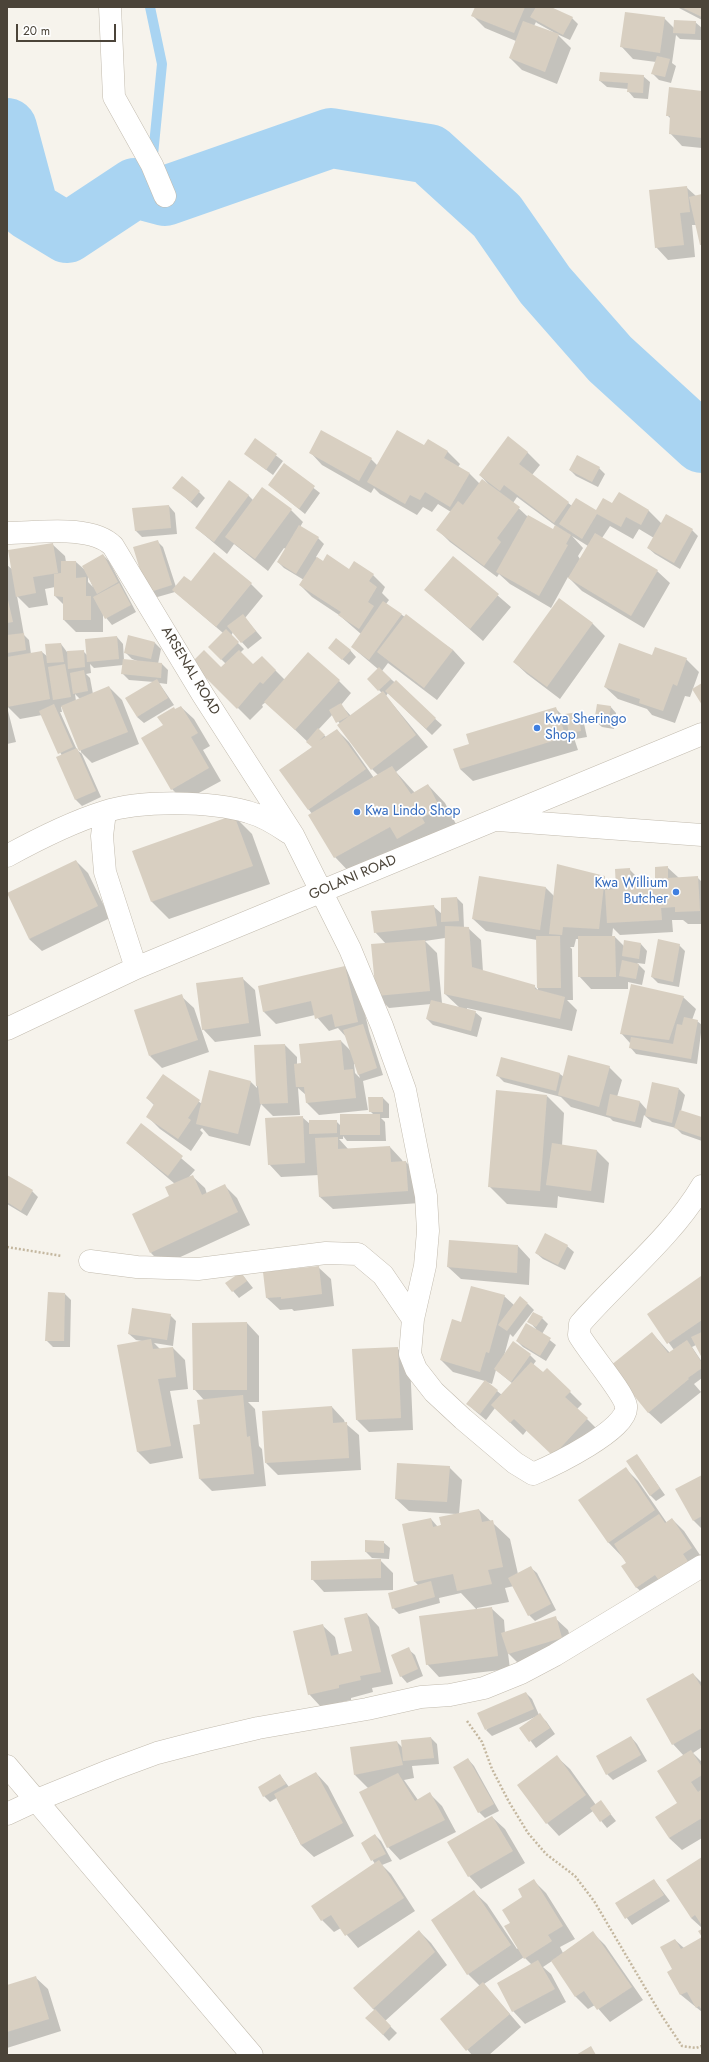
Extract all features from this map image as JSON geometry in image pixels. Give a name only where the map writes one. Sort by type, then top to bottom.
[{"type":"street","points":[[110,7],[114,97],[152,165],[165,196]]},
{"type":"street","name":"ARSENAL ROAD","points":[[7,533],[82,532],[107,540],[113,546],[203,695],[293,836],[322,890],[350,949],[382,1026],[405,1090],[418,1146],[426,1196],[428,1232],[425,1266],[413,1319],[410,1354],[416,1369],[434,1392],[515,1463],[534,1474],[600,1438],[619,1424],[626,1415],[626,1406],[619,1392],[579,1335],[580,1324],[657,1243],[696,1197],[702,1186]]},
{"type":"street","name":"GOLANI ROAD","points":[[7,1029],[136,968],[702,734]]},
{"type":"street","points":[[7,856],[52,832],[105,812],[162,804],[228,807],[264,818],[293,836]]},
{"type":"street","points":[[105,812],[102,836],[105,872],[136,968]]},
{"type":"street","points":[[492,820],[701,839]]},
{"type":"street","points":[[90,1261],[137,1267],[198,1269],[326,1253],[358,1254],[383,1275],[413,1319]]},
{"type":"street","points":[[7,1814],[117,1767],[157,1753],[258,1728],[367,1709],[421,1696],[450,1695],[484,1688],[521,1673],[561,1651],[702,1566]]},
{"type":"street","points":[[7,1766],[252,2055]]},
{"type":"path","points":[[7,1247],[90,1261]]},
{"type":"path","points":[[450,1695],[482,1742],[495,1775],[528,1833],[546,1854],[575,1876],[594,1901],[660,2013],[682,2046],[696,2048],[702,2046]]},
{"type":"building","points":[[475,7],[525,7],[514,33],[471,16]]},
{"type":"building","points":[[536,7],[551,7],[573,17],[563,35],[530,17]]},
{"type":"building","points":[[681,7],[702,7],[702,17]]},
{"type":"building","points":[[625,12],[665,17],[660,53],[620,47]]},
{"type":"building","points":[[674,20],[696,21],[695,34],[673,33]]},
{"type":"building","points":[[523,21],[559,34],[545,72],[509,58]]},
{"type":"building","points":[[657,56],[670,59],[665,77],[651,74]]},
{"type":"building","points":[[600,72],[644,75],[643,93],[627,92],[628,83],[599,81]]},
{"type":"building","points":[[669,87],[702,91],[702,138],[669,134],[670,116],[666,116]]},
{"type":"building","points":[[687,186],[690,212],[680,213],[684,245],[655,248],[649,190]]},
{"type":"building","points":[[702,194],[702,245],[700,245],[689,197]]},
{"type":"building","points":[[321,430],[372,458],[359,481],[309,453]]},
{"type":"building","points":[[397,430],[424,445],[428,439],[448,451],[444,458],[470,473],[450,507],[425,492],[420,500],[410,495],[405,504],[367,482]]},
{"type":"building","points":[[508,436],[528,452],[519,464],[569,502],[554,523],[504,485],[500,491],[479,475]]},
{"type":"building","points":[[255,438],[277,454],[266,470],[244,454]]},
{"type":"building","points":[[577,455],[600,467],[592,482],[569,470]]},
{"type":"building","points":[[284,463],[315,486],[299,509],[268,485]]},
{"type":"building","points":[[182,476],[200,491],[191,502],[172,488]]},
{"type":"building","points":[[482,479],[520,507],[497,538],[501,542],[484,566],[436,530],[458,501],[463,505]]},
{"type":"building","points":[[229,480],[249,495],[214,542],[195,528]]},
{"type":"building","points":[[262,487],[292,509],[255,559],[225,537]]},
{"type":"building","points":[[619,492],[649,510],[641,525],[626,517],[621,527],[597,514],[582,539],[559,524],[576,498],[596,510],[603,498],[612,503]]},
{"type":"building","points":[[169,505],[171,528],[135,531],[132,508]]},
{"type":"building","points":[[666,514],[693,529],[674,563],[647,548]]},
{"type":"building","points":[[528,515],[553,529],[555,525],[571,535],[566,544],[568,545],[539,596],[496,572]]},
{"type":"building","points":[[299,525],[319,537],[296,574],[277,562]]},
{"type":"building","points":[[595,533],[658,570],[631,616],[568,578]]},
{"type":"building","points":[[158,540],[172,585],[147,593],[133,547]]},
{"type":"building","points":[[53,543],[58,573],[33,577],[36,593],[16,597],[8,550]]},
{"type":"building","points":[[214,552],[252,583],[216,627],[172,590],[184,576],[191,581]]},
{"type":"building","points":[[103,554],[118,582],[97,594],[82,566]]},
{"type":"building","points":[[327,554],[349,569],[354,561],[374,574],[369,581],[377,587],[368,602],[374,606],[359,629],[338,615],[341,612],[299,585],[317,557],[323,561]]},
{"type":"building","points":[[453,556],[499,594],[470,629],[424,590]]},
{"type":"building","points":[[61,561],[76,561],[76,578],[86,577],[86,596],[91,596],[91,620],[63,620],[63,597],[54,596],[54,574],[61,573]]},
{"type":"building","points":[[119,583],[131,605],[105,619],[93,597]]},
{"type":"building","points":[[7,596],[13,622],[7,623]]},
{"type":"building","points":[[559,598],[593,623],[547,687],[513,662]]},
{"type":"building","points":[[383,601],[402,614],[369,660],[351,647]]},
{"type":"building","points":[[243,614],[256,631],[241,643],[227,626]]},
{"type":"building","points":[[406,614],[453,650],[424,688],[377,652]]},
{"type":"building","points":[[226,629],[239,642],[221,660],[208,647]]},
{"type":"building","points":[[24,633],[26,650],[7,653],[7,635]]},
{"type":"building","points":[[128,635],[155,642],[151,659],[124,653]]},
{"type":"building","points":[[117,636],[119,659],[87,662],[85,639]]},
{"type":"building","points":[[336,638],[351,650],[342,660],[328,648]]},
{"type":"building","points":[[61,643],[64,662],[47,663],[45,644]]},
{"type":"building","points":[[619,643],[652,655],[655,647],[687,658],[677,686],[673,684],[663,711],[639,703],[640,699],[604,687]]},
{"type":"building","points":[[84,650],[85,667],[68,669],[67,651]]},
{"type":"building","points":[[204,650],[221,667],[239,650],[253,664],[262,656],[276,670],[263,684],[260,682],[237,709],[191,663]]},
{"type":"building","points":[[42,651],[50,699],[7,707],[7,657]]},
{"type":"building","points":[[308,652],[340,680],[295,730],[264,702]]},
{"type":"building","points":[[123,659],[162,663],[161,678],[121,674]]},
{"type":"building","points":[[65,664],[71,697],[53,700],[48,667]]},
{"type":"building","points":[[379,667],[391,679],[378,691],[367,679]]},
{"type":"building","points":[[84,670],[88,691],[73,694],[70,673]]},
{"type":"building","points":[[157,679],[168,698],[137,717],[125,698]]},
{"type":"building","points":[[396,680],[436,718],[426,729],[385,691]]},
{"type":"building","points":[[702,683],[702,705],[692,689]]},
{"type":"building","points":[[109,686],[128,732],[79,751],[61,706]]},
{"type":"building","points":[[383,691],[416,735],[371,770],[337,725]]},
{"type":"building","points":[[341,703],[349,716],[336,723],[329,710]]},
{"type":"building","points":[[54,704],[73,747],[58,754],[39,711]]},
{"type":"building","points":[[597,704],[611,706],[608,723],[594,722]]},
{"type":"building","points":[[181,706],[198,733],[191,737],[209,768],[171,790],[141,738],[163,725],[157,717],[174,707],[175,709]]},
{"type":"building","points":[[556,707],[566,737],[460,769],[453,749],[469,744],[466,734]]},
{"type":"building","points":[[578,712],[581,731],[569,733],[565,714]]},
{"type":"building","points":[[318,728],[325,735],[319,741],[337,729],[366,769],[308,810],[279,770],[312,747],[306,742]]},
{"type":"building","points":[[77,748],[96,791],[75,800],[56,757]]},
{"type":"building","points":[[392,766],[411,794],[428,784],[440,808],[422,818],[425,823],[397,839],[390,827],[334,858],[308,815]]},
{"type":"building","points":[[234,815],[253,866],[151,902],[132,851]]},
{"type":"building","points":[[76,860],[98,906],[29,939],[7,893]]},
{"type":"building","points":[[557,864],[605,876],[599,929],[563,927],[562,935],[549,934]]},
{"type":"building","points":[[668,866],[668,878],[698,876],[700,911],[675,912],[675,907],[661,908],[662,920],[607,923],[605,890],[616,889],[615,869],[630,868],[631,882],[655,881],[655,867]]},
{"type":"building","points":[[479,876],[546,887],[540,930],[472,919]]},
{"type":"building","points":[[457,897],[459,921],[441,922],[441,898]]},
{"type":"building","points":[[434,905],[437,926],[374,933],[371,911]]},
{"type":"building","points":[[445,926],[469,927],[472,967],[535,985],[535,989],[565,997],[560,1019],[444,994]]},
{"type":"building","points":[[536,936],[560,936],[561,988],[537,988]]},
{"type":"building","points":[[578,936],[615,936],[616,977],[578,977]]},
{"type":"building","points":[[658,939],[680,944],[673,982],[651,977]]},
{"type":"building","points":[[425,940],[430,991],[376,996],[371,944]]},
{"type":"building","points":[[624,940],[641,943],[639,959],[622,956]]},
{"type":"building","points":[[622,960],[639,964],[636,979],[619,976]]},
{"type":"building","points":[[345,966],[358,1022],[335,1027],[332,1014],[315,1019],[311,1001],[263,1012],[258,986]]},
{"type":"building","points":[[243,977],[249,1023],[202,1030],[196,983]]},
{"type":"building","points":[[631,984],[684,996],[669,1040],[620,1034]]},
{"type":"building","points":[[182,994],[198,1040],[149,1056],[134,1010]]},
{"type":"building","points":[[431,1000],[476,1011],[471,1031],[426,1019]]},
{"type":"building","points":[[684,1017],[698,1020],[691,1059],[629,1048],[631,1037],[673,1044],[677,1024],[682,1025]]},
{"type":"building","points":[[363,1024],[377,1068],[358,1075],[343,1030]]},
{"type":"building","points":[[341,1040],[344,1070],[353,1069],[356,1098],[306,1103],[304,1087],[296,1087],[294,1064],[301,1063],[299,1044]]},
{"type":"building","points":[[285,1044],[288,1103],[260,1104],[258,1086],[256,1086],[254,1045]]},
{"type":"building","points":[[568,1055],[610,1066],[599,1107],[558,1095]]},
{"type":"building","points":[[501,1057],[560,1073],[556,1091],[496,1076]]},
{"type":"building","points":[[209,1070],[251,1081],[238,1134],[196,1124]]},
{"type":"building","points":[[163,1074],[200,1100],[188,1118],[191,1120],[178,1139],[146,1117],[154,1104],[146,1098]]},
{"type":"building","points":[[652,1082],[679,1088],[672,1123],[645,1116]]},
{"type":"building","points":[[496,1090],[547,1095],[540,1191],[488,1187]]},
{"type":"building","points":[[610,1094],[640,1101],[635,1122],[606,1115]]},
{"type":"building","points":[[368,1097],[383,1097],[383,1112],[369,1112]]},
{"type":"building","points":[[680,1110],[702,1117],[701,1137],[674,1128]]},
{"type":"building","points":[[340,1114],[380,1114],[380,1135],[340,1135]]},
{"type":"building","points":[[303,1116],[305,1163],[268,1165],[265,1118]]},
{"type":"building","points":[[309,1120],[337,1120],[337,1133],[309,1134]]},
{"type":"building","points":[[141,1123],[183,1156],[168,1176],[126,1143]]},
{"type":"building","points":[[338,1137],[338,1149],[390,1146],[391,1162],[406,1161],[408,1191],[319,1197],[315,1138]]},
{"type":"building","points":[[552,1143],[597,1150],[591,1191],[546,1185]]},
{"type":"building","points":[[7,1175],[33,1190],[21,1211],[7,1202]]},
{"type":"building","points":[[193,1175],[202,1195],[225,1184],[238,1212],[150,1253],[132,1214],[169,1196],[165,1187]]},
{"type":"building","points":[[545,1233],[568,1245],[558,1265],[535,1253]]},
{"type":"building","points":[[449,1240],[518,1245],[517,1273],[447,1267]]},
{"type":"building","points":[[319,1266],[322,1294],[281,1299],[281,1297],[266,1298],[263,1272]]},
{"type":"building","points":[[241,1272],[247,1281],[232,1292],[225,1283]]},
{"type":"building","points":[[701,1276],[702,1320],[667,1344],[647,1314]]},
{"type":"building","points":[[471,1286],[505,1295],[489,1353],[486,1352],[480,1372],[440,1360],[452,1319],[461,1322]]},
{"type":"building","points":[[48,1292],[65,1293],[64,1341],[45,1341]]},
{"type":"building","points":[[520,1296],[528,1303],[507,1331],[498,1325]]},
{"type":"building","points":[[132,1308],[171,1314],[167,1340],[128,1334]]},
{"type":"building","points":[[533,1312],[543,1317],[536,1327],[527,1322]]},
{"type":"building","points":[[247,1322],[247,1390],[193,1390],[192,1323]]},
{"type":"building","points":[[526,1323],[551,1338],[540,1356],[516,1341]]},
{"type":"building","points":[[652,1332],[668,1353],[687,1340],[702,1363],[702,1368],[688,1378],[689,1379],[648,1413],[610,1366]]},
{"type":"building","points":[[702,1332],[702,1358],[691,1337]]},
{"type":"building","points":[[151,1339],[153,1349],[173,1347],[176,1377],[158,1379],[171,1446],[137,1452],[117,1345]]},
{"type":"building","points":[[513,1341],[531,1354],[511,1382],[494,1369]]},
{"type":"building","points":[[398,1347],[401,1418],[356,1420],[352,1349]]},
{"type":"building","points":[[531,1362],[543,1372],[547,1368],[571,1391],[565,1397],[588,1418],[553,1456],[514,1419],[510,1423],[491,1405]]},
{"type":"building","points":[[485,1380],[498,1390],[480,1414],[466,1404]]},
{"type":"building","points":[[243,1395],[247,1437],[250,1436],[254,1474],[199,1479],[193,1425],[200,1424],[197,1400]]},
{"type":"building","points":[[332,1406],[333,1423],[347,1422],[349,1458],[265,1463],[262,1411]]},
{"type":"building","points":[[637,1454],[660,1488],[650,1496],[626,1461]]},
{"type":"building","points":[[397,1463],[450,1466],[447,1502],[395,1499]]},
{"type":"building","points":[[626,1467],[655,1510],[608,1543],[578,1500]]},
{"type":"building","points":[[702,1475],[702,1516],[693,1521],[675,1489]]},
{"type":"building","points":[[479,1509],[482,1522],[493,1520],[503,1567],[488,1570],[492,1584],[457,1591],[453,1574],[414,1582],[402,1524],[431,1518],[433,1527],[441,1525],[439,1517]]},
{"type":"building","points":[[659,1514],[665,1523],[672,1518],[692,1548],[683,1554],[689,1563],[660,1582],[655,1575],[636,1588],[621,1566],[626,1563],[614,1544]]},
{"type":"building","points":[[365,1540],[384,1541],[384,1553],[365,1552]]},
{"type":"building","points":[[381,1559],[381,1578],[311,1580],[311,1561]]},
{"type":"building","points":[[531,1566],[551,1604],[528,1616],[508,1578]]},
{"type":"building","points":[[431,1581],[435,1597],[392,1609],[388,1593]]},
{"type":"building","points":[[492,1607],[498,1656],[426,1665],[419,1616]]},
{"type":"building","points":[[367,1613],[381,1672],[360,1676],[361,1680],[339,1685],[339,1688],[308,1695],[293,1631],[323,1624],[331,1656],[352,1651],[344,1618]]},
{"type":"building","points":[[556,1616],[562,1638],[508,1654],[501,1633]]},
{"type":"building","points":[[409,1647],[418,1669],[400,1677],[391,1655]]},
{"type":"building","points":[[693,1673],[702,1688],[702,1728],[672,1745],[646,1699]]},
{"type":"building","points":[[526,1692],[534,1709],[485,1730],[477,1713]]},
{"type":"building","points":[[540,1713],[550,1728],[529,1742],[519,1728]]},
{"type":"building","points":[[631,1736],[641,1755],[606,1775],[596,1756]]},
{"type":"building","points":[[431,1737],[434,1758],[403,1761],[401,1740]]},
{"type":"building","points":[[397,1741],[403,1765],[354,1775],[350,1747]]},
{"type":"building","points":[[691,1750],[702,1767],[702,1775],[691,1782],[698,1792],[702,1789],[702,1818],[669,1838],[655,1817],[677,1803],[657,1771]]},
{"type":"building","points":[[557,1755],[586,1795],[546,1824],[517,1785]]},
{"type":"building","points":[[468,1758],[494,1804],[478,1813],[453,1767]]},
{"type":"building","points":[[316,1772],[343,1823],[301,1845],[274,1794]]},
{"type":"building","points":[[398,1773],[415,1801],[430,1792],[445,1820],[387,1848],[359,1792]]},
{"type":"building","points":[[280,1774],[286,1784],[263,1797],[258,1787]]},
{"type":"building","points":[[601,1800],[611,1814],[600,1822],[590,1808]]},
{"type":"building","points":[[492,1816],[513,1851],[468,1877],[447,1842]]},
{"type":"building","points":[[375,1834],[386,1854],[371,1861],[361,1843]]},
{"type":"building","points":[[702,1857],[701,1924],[695,1915],[691,1918],[666,1880]]},
{"type":"building","points":[[379,1860],[404,1898],[345,1936],[331,1915],[321,1921],[311,1906]]},
{"type":"building","points":[[534,1879],[563,1926],[548,1935],[552,1941],[524,1959],[504,1926],[510,1923],[502,1910],[522,1897],[518,1889]]},
{"type":"building","points":[[654,1879],[664,1895],[625,1919],[615,1903]]},
{"type":"building","points":[[474,1890],[511,1945],[467,1975],[431,1920]]},
{"type":"building","points":[[702,1929],[702,1937],[698,1931]]},
{"type":"building","points":[[419,1930],[435,1952],[373,2009],[353,1988]]},
{"type":"building","points":[[593,1931],[632,1987],[597,2010],[584,1991],[575,1997],[551,1961]]},
{"type":"building","points":[[702,1937],[702,2010],[699,2006],[696,2008],[687,1992],[680,1995],[667,1972],[672,1969],[660,1947],[675,1939],[681,1949]]},
{"type":"building","points":[[538,1960],[555,1989],[512,2012],[497,1983]]},
{"type":"building","points":[[36,1976],[49,2019],[7,2032],[7,1985]]},
{"type":"building","points":[[483,1982],[510,2014],[466,2051],[440,2019]]},
{"type":"building","points":[[375,2009],[391,2026],[383,2035],[365,2018]]},
{"type":"building","points":[[591,2046],[596,2055],[576,2055]]},
{"type":"waterway","points":[[135,188],[152,165],[162,64],[150,7]]},
{"type":"waterway","points":[[7,128],[29,210],[67,233],[135,188],[165,196],[331,138],[429,154],[497,216],[545,285],[610,359],[702,443]]},
{"type":"place","name":"Kwa Sheringo Shop","points":[[537,728]]},
{"type":"place","name":"Kwa Lindo Shop","points":[[357,812]]},
{"type":"place","name":"Kwa Willium Butcher","points":[[676,892]]}]
